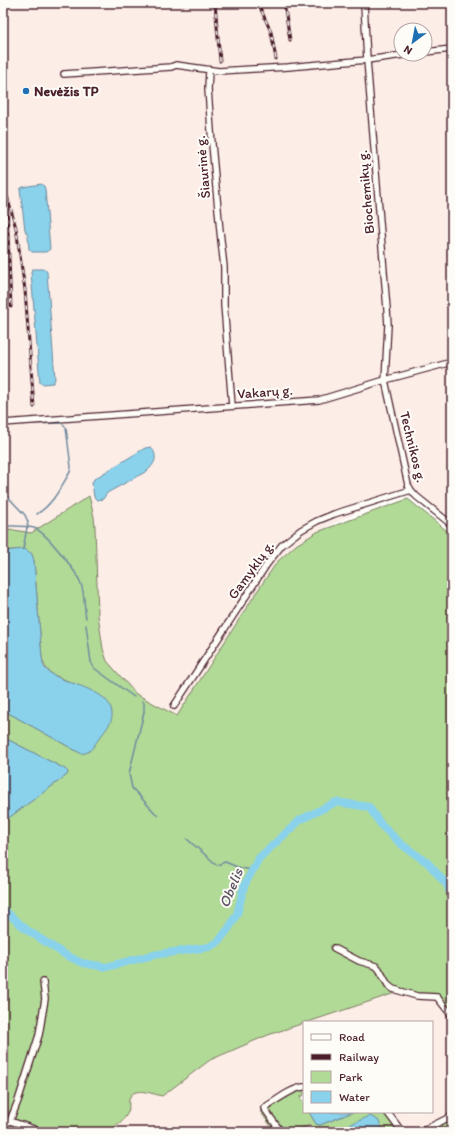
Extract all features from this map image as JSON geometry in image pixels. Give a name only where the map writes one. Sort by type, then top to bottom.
[{"type":"street","name":"Biochemikų g.","points":[[364,3],[388,325],[385,380]]},
{"type":"street","points":[[433,51],[452,49]]},
{"type":"street","points":[[64,74],[171,67],[176,65],[219,71],[259,69],[368,60],[393,56]]},
{"type":"street","name":"Šiaurinė g.","points":[[208,70],[212,144],[224,266],[224,305],[232,406]]},
{"type":"street","name":"Vakarų g.","points":[[3,423],[319,400],[452,362]]},
{"type":"street","name":"Technikos g.","points":[[385,380],[408,485],[422,502],[452,526]]},
{"type":"street","name":"Gamyklų g.","points":[[174,706],[267,564],[282,545],[301,530],[324,518],[411,490]]},
{"type":"street","points":[[334,948],[359,961],[376,966],[388,985],[393,989],[417,996],[437,997],[452,1016]]},
{"type":"street","points":[[3,1125],[10,1121],[18,1101],[39,1035],[44,999],[43,982]]},
{"type":"street","points":[[281,1132],[264,1108],[292,1091],[303,1087]]},
{"type":"street","points":[[388,1113],[402,1132]]},
{"type":"street","points":[[420,1132],[452,1116]]},
{"type":"street","points":[[10,1121],[34,1129],[38,1132]]},
{"type":"shaded area","points":[[3,3],[452,3],[452,521],[418,493],[414,487],[404,487],[400,491],[317,532],[296,545],[277,562],[177,716],[136,694],[107,661],[103,649],[98,615],[95,527],[94,517],[88,496],[31,533],[3,528]]},
{"type":"shaded area","points":[[393,989],[437,997],[452,1016],[452,1119],[428,1132],[397,1132],[386,1113],[433,1113],[433,1021],[311,1021],[395,993]]},
{"type":"shaded area","points":[[303,1023],[303,1088],[260,1111],[275,1132],[113,1132],[110,1130],[125,1118],[129,1111],[128,1102],[134,1093],[139,1091],[162,1096],[210,1060],[268,1035]]},
{"type":"shaded area","points":[[310,1125],[315,1132],[297,1132],[297,1130]]},
{"type":"green space","points":[[89,496],[95,527],[98,615],[103,649],[107,661],[136,694],[177,716],[277,562],[296,545],[317,532],[408,499],[452,535],[452,1016],[439,999],[393,989],[395,993],[311,1021],[303,1021],[303,1023],[268,1035],[210,1060],[162,1096],[148,1092],[134,1093],[131,1095],[129,1100],[127,1115],[111,1130],[113,1132],[3,1132],[3,1125],[10,1121],[7,1106],[3,1102],[3,822],[67,775],[68,772],[65,769],[3,737],[3,710],[80,753],[68,681],[48,671],[42,658],[34,561],[25,549],[3,551],[3,528],[31,533]]},
{"type":"green space","points":[[303,1087],[303,1096],[300,1097],[303,1102],[303,1113],[310,1113],[316,1124],[320,1125],[350,1113],[386,1113],[397,1132],[384,1132],[381,1126],[332,1132],[315,1132],[310,1125],[297,1130],[297,1132],[275,1132],[260,1111],[292,1091]]},
{"type":"green space","points":[[452,1119],[452,1132],[428,1132]]},
{"type":"water","points":[[41,184],[45,189],[50,249],[46,252],[32,252],[29,249],[28,236],[25,230],[20,189],[23,187]]},
{"type":"water","points":[[32,269],[45,269],[47,272],[55,379],[53,383],[40,383],[31,272]]},
{"type":"water","points":[[151,447],[155,453],[155,459],[147,471],[107,493],[103,499],[97,500],[94,497],[92,483],[94,479],[145,448]]},
{"type":"water","points":[[25,549],[32,554],[34,561],[44,667],[50,673],[103,697],[110,705],[112,714],[111,721],[92,748],[86,753],[80,753],[3,710],[3,551]]},
{"type":"water","points":[[3,737],[65,769],[68,772],[67,775],[3,822]]},
{"type":"water","points":[[310,1113],[350,1113],[320,1125],[316,1124]]},
{"type":"water","points":[[370,1116],[378,1120],[384,1132],[332,1132]]},
{"type":"waterway","points":[[32,424],[61,423],[64,425],[66,428],[71,467],[70,472],[56,495],[48,505],[37,514]]},
{"type":"waterway","points":[[6,495],[25,515],[28,522],[23,549]]},
{"type":"waterway","points":[[3,526],[22,526],[34,528],[53,544],[74,571],[81,584],[86,618]]},
{"type":"waterway","points":[[86,625],[91,662],[94,668],[134,697]]},
{"type":"waterway","points":[[142,701],[144,703],[144,712],[129,774],[132,788],[158,816]]},
{"type":"waterway","name":"Obelis","points":[[3,909],[27,930],[64,954],[82,963],[106,967],[153,955],[209,947],[218,942],[229,928],[237,914],[244,886],[259,858],[300,820],[336,802],[369,807],[382,826],[401,844],[428,863],[447,885],[452,897]]},
{"type":"waterway","points":[[187,839],[217,865],[225,862],[240,868],[253,870]]},
{"type":"railway","points":[[215,3],[220,61]]},
{"type":"railway","points":[[258,3],[271,32],[276,59]]},
{"type":"railway","points":[[284,3],[290,40]]},
{"type":"railway","points":[[3,182],[16,228],[25,290],[34,407]]},
{"type":"railway","points":[[7,209],[11,307]]},
{"type":"place","name":"Nevėžis TP","points":[[26,91]]}]
